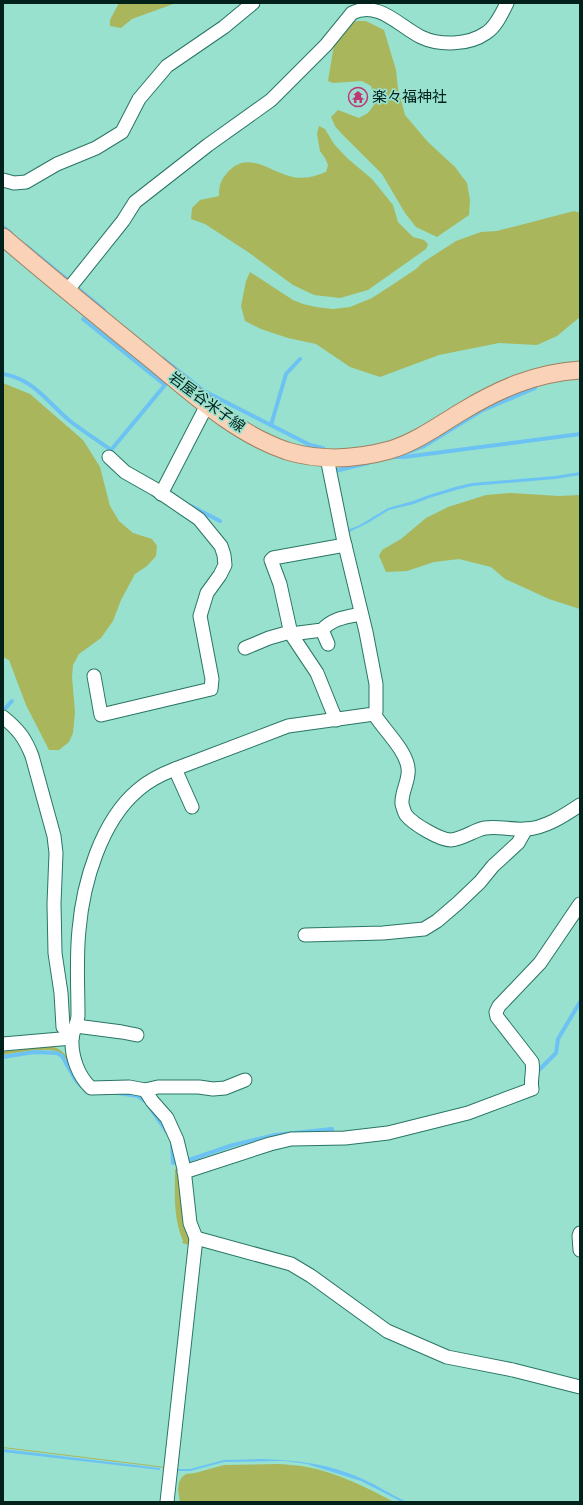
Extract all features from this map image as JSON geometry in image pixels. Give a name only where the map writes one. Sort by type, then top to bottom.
[{"type":"main road","name":"岩屋谷米子線","points":[[3,237],[207,405],[257,438],[287,450],[308,456],[327,458],[355,457],[390,450],[416,440],[461,412],[523,381],[564,371],[580,370]]},
{"type":"street","points":[[3,180],[14,183],[26,182],[57,164],[96,148],[122,132],[139,99],[167,66],[224,27],[253,3]]},
{"type":"street","points":[[67,291],[123,221],[135,202],[208,145],[271,100],[326,45],[352,13],[358,10],[372,9],[390,16],[421,36],[441,42],[458,42],[470,41],[486,33],[496,23],[507,3]]},
{"type":"street","points":[[161,494],[207,405]]},
{"type":"street","points":[[94,676],[101,715],[211,689],[212,679],[200,616],[207,593],[220,575],[225,565],[221,546],[199,519],[125,472],[109,457]]},
{"type":"street","points":[[327,458],[376,684],[377,708],[374,714]]},
{"type":"street","points":[[336,720],[317,673],[291,633],[280,584],[271,560],[273,558],[345,545]]},
{"type":"street","points":[[245,648],[269,638],[291,633],[322,630],[338,618],[362,614]]},
{"type":"street","points":[[322,630],[328,644]]},
{"type":"street","points":[[245,1080],[225,1088],[158,1087],[145,1090],[129,1087],[91,1088],[83,1081],[76,1065],[74,1032],[78,1019],[77,954],[79,929],[88,884],[100,844],[109,826],[127,801],[138,790],[161,775],[288,726],[374,714]]},
{"type":"street","points":[[374,714],[406,761],[408,775],[403,793],[402,804],[405,814],[410,819],[438,837],[451,840],[485,828],[526,829],[541,826],[580,805]]},
{"type":"street","points":[[3,717],[22,734],[28,745],[54,836],[56,853],[54,904],[55,953],[61,993],[63,1027],[74,1032]]},
{"type":"street","points":[[175,769],[192,807]]},
{"type":"street","points":[[305,935],[383,933],[424,928],[437,921],[458,903],[493,866],[518,843],[526,829]]},
{"type":"street","points":[[184,1172],[270,1144],[291,1139],[345,1138],[388,1132],[468,1113],[532,1089],[530,1080],[533,1068],[532,1062],[497,1017],[496,1012],[499,1006],[540,963],[580,904]]},
{"type":"street","points":[[3,1044],[74,1032],[122,1032],[137,1035]]},
{"type":"street","points":[[145,1090],[152,1101],[167,1118],[177,1140],[184,1172],[190,1223],[196,1238],[167,1502]]},
{"type":"street","points":[[580,1232],[580,1250]]},
{"type":"street","points":[[196,1238],[291,1264],[311,1276],[387,1331],[447,1357],[514,1370],[580,1387]]},
{"type":"street","points":[[555,1380],[580,1379]]},
{"type":"green space","points":[[119,3],[176,3],[132,19],[121,28],[110,26],[110,20]]},
{"type":"green space","points":[[357,21],[366,21],[384,30],[396,70],[398,89],[405,115],[428,142],[455,167],[467,183],[470,200],[469,215],[437,237],[416,227],[405,213],[382,174],[340,132],[335,126],[331,117],[338,110],[359,118],[368,113],[377,101],[371,86],[362,81],[333,83],[328,81],[335,39],[350,24]]},
{"type":"green space","points":[[319,126],[325,129],[334,144],[347,158],[372,179],[393,205],[398,222],[413,237],[424,240],[428,244],[426,249],[368,290],[340,298],[314,295],[293,285],[248,252],[205,224],[191,219],[192,208],[200,200],[219,196],[220,184],[227,173],[235,166],[242,163],[250,162],[265,166],[298,178],[312,177],[326,172],[328,165],[320,151],[317,134]]},
{"type":"green space","points":[[574,211],[580,213],[580,317],[557,336],[537,345],[499,343],[439,355],[380,377],[350,367],[316,344],[288,338],[261,329],[245,321],[241,306],[246,281],[250,272],[293,300],[303,304],[333,309],[350,307],[372,298],[456,241],[481,232],[497,231]]},
{"type":"green space","points":[[3,383],[30,394],[83,440],[100,467],[110,506],[119,521],[133,533],[152,539],[157,546],[156,556],[147,566],[135,574],[121,600],[113,621],[101,638],[79,654],[73,665],[72,677],[75,712],[73,733],[69,742],[59,750],[49,750],[26,705],[9,660],[3,657]]},
{"type":"green space","points":[[511,493],[559,496],[580,495],[580,609],[549,599],[505,579],[491,567],[459,559],[434,562],[407,571],[386,572],[379,556],[382,550],[401,539],[426,518],[448,507],[486,495]]},
{"type":"green space","points":[[50,1046],[64,1053],[77,1078],[87,1088],[104,1092],[136,1092],[149,1100],[172,1132],[177,1147],[179,1162],[175,1164],[171,1136],[162,1121],[144,1098],[139,1094],[106,1093],[93,1091],[83,1087],[72,1072],[63,1055],[59,1052],[52,1050],[34,1050],[3,1055],[3,1047]]},
{"type":"green space","points":[[175,1169],[178,1169],[183,1211],[190,1245],[182,1243],[183,1241],[176,1214]]},
{"type":"green space","points":[[3,1448],[166,1467],[166,1468]]},
{"type":"green space","points":[[279,1464],[304,1466],[330,1473],[362,1486],[394,1502],[180,1502],[178,1490],[179,1482],[186,1474],[224,1465]]},
{"type":"water","points":[[580,472],[580,475],[555,479],[472,486],[456,490],[414,504],[389,510],[366,524],[346,532],[347,527],[350,529],[360,525],[388,508],[455,487],[472,483],[555,476]]},
{"type":"water","points":[[3,1449],[160,1468],[160,1470],[3,1452]]},
{"type":"water","points":[[224,1460],[287,1460],[326,1466],[363,1479],[407,1502],[402,1502],[361,1481],[307,1464],[285,1461],[224,1462],[190,1471],[176,1471],[176,1469],[190,1469]]},
{"type":"waterway","points":[[3,227],[11,233]]},
{"type":"waterway","points":[[25,245],[104,310]]},
{"type":"waterway","points":[[83,319],[165,385],[111,450]]},
{"type":"waterway","points":[[162,358],[204,391],[310,445],[323,448]]},
{"type":"waterway","points":[[271,425],[286,374],[300,359]]},
{"type":"waterway","points":[[3,374],[14,377],[32,386],[70,421],[111,450],[113,455]]},
{"type":"waterway","points":[[402,454],[424,446],[481,411],[535,388]]},
{"type":"waterway","points":[[392,457],[404,457],[580,434]]},
{"type":"waterway","points":[[335,471],[368,463]]},
{"type":"waterway","points":[[189,505],[220,521]]},
{"type":"waterway","points":[[3,710],[12,701]]},
{"type":"waterway","points":[[537,1072],[556,1053],[558,1039],[580,1002]]},
{"type":"waterway","points":[[3,1057],[34,1052],[57,1053],[62,1056],[75,1079],[81,1086]]},
{"type":"waterway","points":[[118,1093],[138,1096],[145,1101]]},
{"type":"waterway","points":[[149,1106],[167,1132]]},
{"type":"waterway","points":[[189,1160],[233,1145],[275,1135],[332,1129]]},
{"type":"waterway","points":[[172,1146],[173,1163]]},
{"type":"place","name":"楽々福神社","points":[[358,97]]}]
